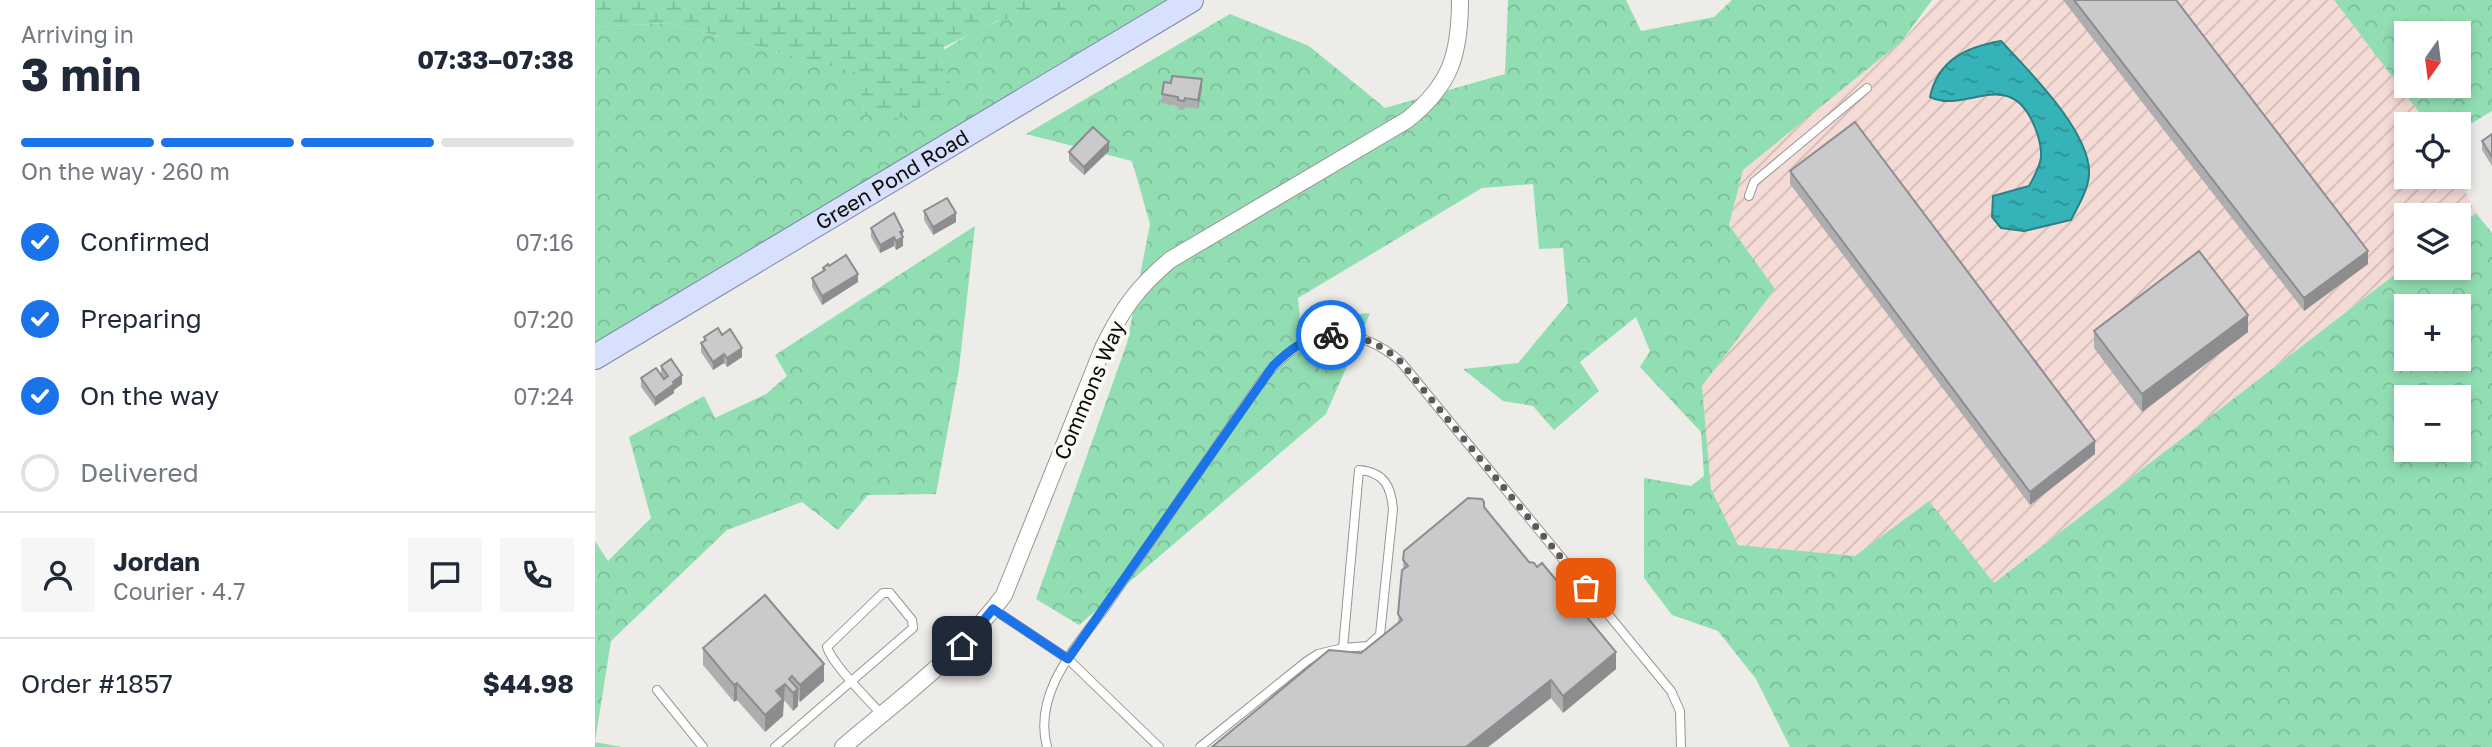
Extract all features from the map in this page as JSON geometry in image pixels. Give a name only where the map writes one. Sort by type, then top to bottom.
[{"type":"main road","name":"Green Pond Road","points":[[595,357],[1191,0]]},
{"type":"street","name":"Commons Way","points":[[843,747],[962,646],[1004,595],[1103,348],[1137,290],[1170,260],[1407,120],[1422,108],[1454,62],[1460,32],[1460,0]]},
{"type":"lane","points":[[1749,196],[1754,181],[1867,88]]},
{"type":"lane","points":[[1047,747],[1043,732],[1046,701],[1068,659],[1273,366],[1295,347],[1325,335],[1359,336],[1386,350],[1400,361],[1671,691],[1680,711],[1681,747]]},
{"type":"lane","points":[[1201,747],[1318,654],[1368,646],[1380,635],[1393,509],[1392,495],[1381,476],[1359,470],[1343,648]]},
{"type":"lane","points":[[775,747],[853,682],[913,628],[912,620],[890,593],[883,593],[827,647],[829,653],[853,682],[881,714]]},
{"type":"lane","points":[[993,609],[1068,659],[1159,747]]},
{"type":"lane","points":[[657,690],[703,747]]},
{"type":"shaded area","points":[[1938,0],[2334,0],[2394,79],[2394,98],[2408,98],[2419,112],[2394,112],[2394,189],[2464,189],[2471,203],[2394,203],[2394,275],[1994,583],[1929,502],[1855,556],[1737,545],[1711,490],[1702,386],[1775,289],[1729,225],[1743,170],[1902,41]]},
{"type":"shaded area","points":[[2471,203],[2476,213],[2471,217]]},
{"type":"green space","points":[[595,0],[1083,0],[1069,9],[997,21],[944,47],[951,89],[895,121],[864,114],[858,73],[668,23],[595,27]]},
{"type":"green space","points":[[1083,0],[1167,0],[595,347],[595,27],[668,23],[859,73],[864,114],[927,62],[977,30],[1007,19],[1062,9]]},
{"type":"green space","points":[[1508,0],[1626,0],[1641,31],[1714,17],[1732,0],[1932,0],[1902,41],[1743,170],[1729,225],[1775,289],[1702,386],[1711,489],[1738,545],[1855,556],[1929,501],[1994,583],[2394,275],[2394,280],[2471,280],[2471,217],[2476,213],[2492,233],[2492,747],[1790,747],[1756,679],[1718,631],[1672,615],[1644,578],[1644,478],[1691,486],[1704,476],[1701,432],[1640,367],[1650,351],[1636,317],[1580,362],[1599,391],[1554,430],[1533,406],[1503,401],[1463,369],[1518,363],[1568,303],[1563,248],[1539,249],[1533,184],[1482,188],[1298,298],[1300,320],[1370,313],[1326,414],[1079,625],[1036,599],[1127,343],[1150,224],[1132,161],[1026,134],[1230,14],[1309,46],[1385,108],[1505,74]]},
{"type":"green space","points":[[2334,0],[2492,0],[2492,111],[2471,124],[2471,112],[2419,112],[2408,98],[2471,98],[2471,21],[2394,21],[2394,79]]},
{"type":"green space","points":[[975,226],[959,369],[936,494],[868,495],[838,530],[802,502],[727,530],[611,641],[595,742],[595,541],[608,561],[651,518],[629,437],[704,396],[715,418],[766,394],[787,376],[775,355]]},
{"type":"green space","points":[[595,742],[621,747],[595,747]]},
{"type":"water","points":[[2001,41],[2056,103],[2080,140],[2087,158],[2089,175],[2085,192],[2071,220],[2024,231],[2001,228],[1992,217],[1993,196],[2029,186],[2041,159],[2041,146],[2036,130],[2026,110],[2014,99],[2001,95],[1944,101],[1930,97],[1940,73],[1955,57],[1976,47]]},
{"type":"building","points":[[2074,0],[2176,0],[2368,251],[2304,298]]},
{"type":"building","points":[[1172,76],[1202,79],[1198,100],[1178,100],[1178,97],[1162,94],[1164,82],[1171,83]]},
{"type":"building","points":[[1855,122],[2095,441],[2030,492],[1790,171]]},
{"type":"building","points":[[1093,127],[1109,142],[1084,167],[1069,152]]},
{"type":"building","points":[[2492,134],[2492,157],[2482,141]]},
{"type":"building","points":[[947,198],[956,213],[933,227],[924,211]]},
{"type":"building","points":[[894,213],[903,231],[900,232],[903,237],[896,241],[894,237],[880,245],[871,228]]},
{"type":"building","points":[[2199,251],[2248,315],[2142,394],[2094,331]]},
{"type":"building","points":[[846,255],[858,274],[822,296],[812,278],[825,270],[823,268],[828,264],[829,266]]},
{"type":"building","points":[[718,328],[722,335],[730,329],[742,348],[727,358],[724,354],[713,362],[701,343],[706,340],[704,337]]},
{"type":"building","points":[[671,359],[682,375],[655,398],[641,378],[656,368],[664,379],[668,376],[661,366]]},
{"type":"building","points":[[1468,498],[1482,499],[1484,507],[1529,562],[1537,567],[1542,563],[1616,652],[1563,696],[1551,680],[1466,747],[1212,747],[1329,650],[1361,653],[1402,620],[1398,614],[1402,570],[1408,566],[1403,560],[1404,551]]},
{"type":"building","points":[[765,595],[824,664],[800,685],[792,676],[789,679],[798,689],[793,693],[785,684],[776,691],[783,699],[765,715],[737,683],[734,685],[703,648]]},
{"type":"way so far","points":[[1331,335],[1359,336],[1375,343],[1400,361],[1586,588]]},
{"type":"route","points":[[962,646],[993,609],[1068,659],[1273,366],[1295,347],[1311,339],[1331,335]]}]
